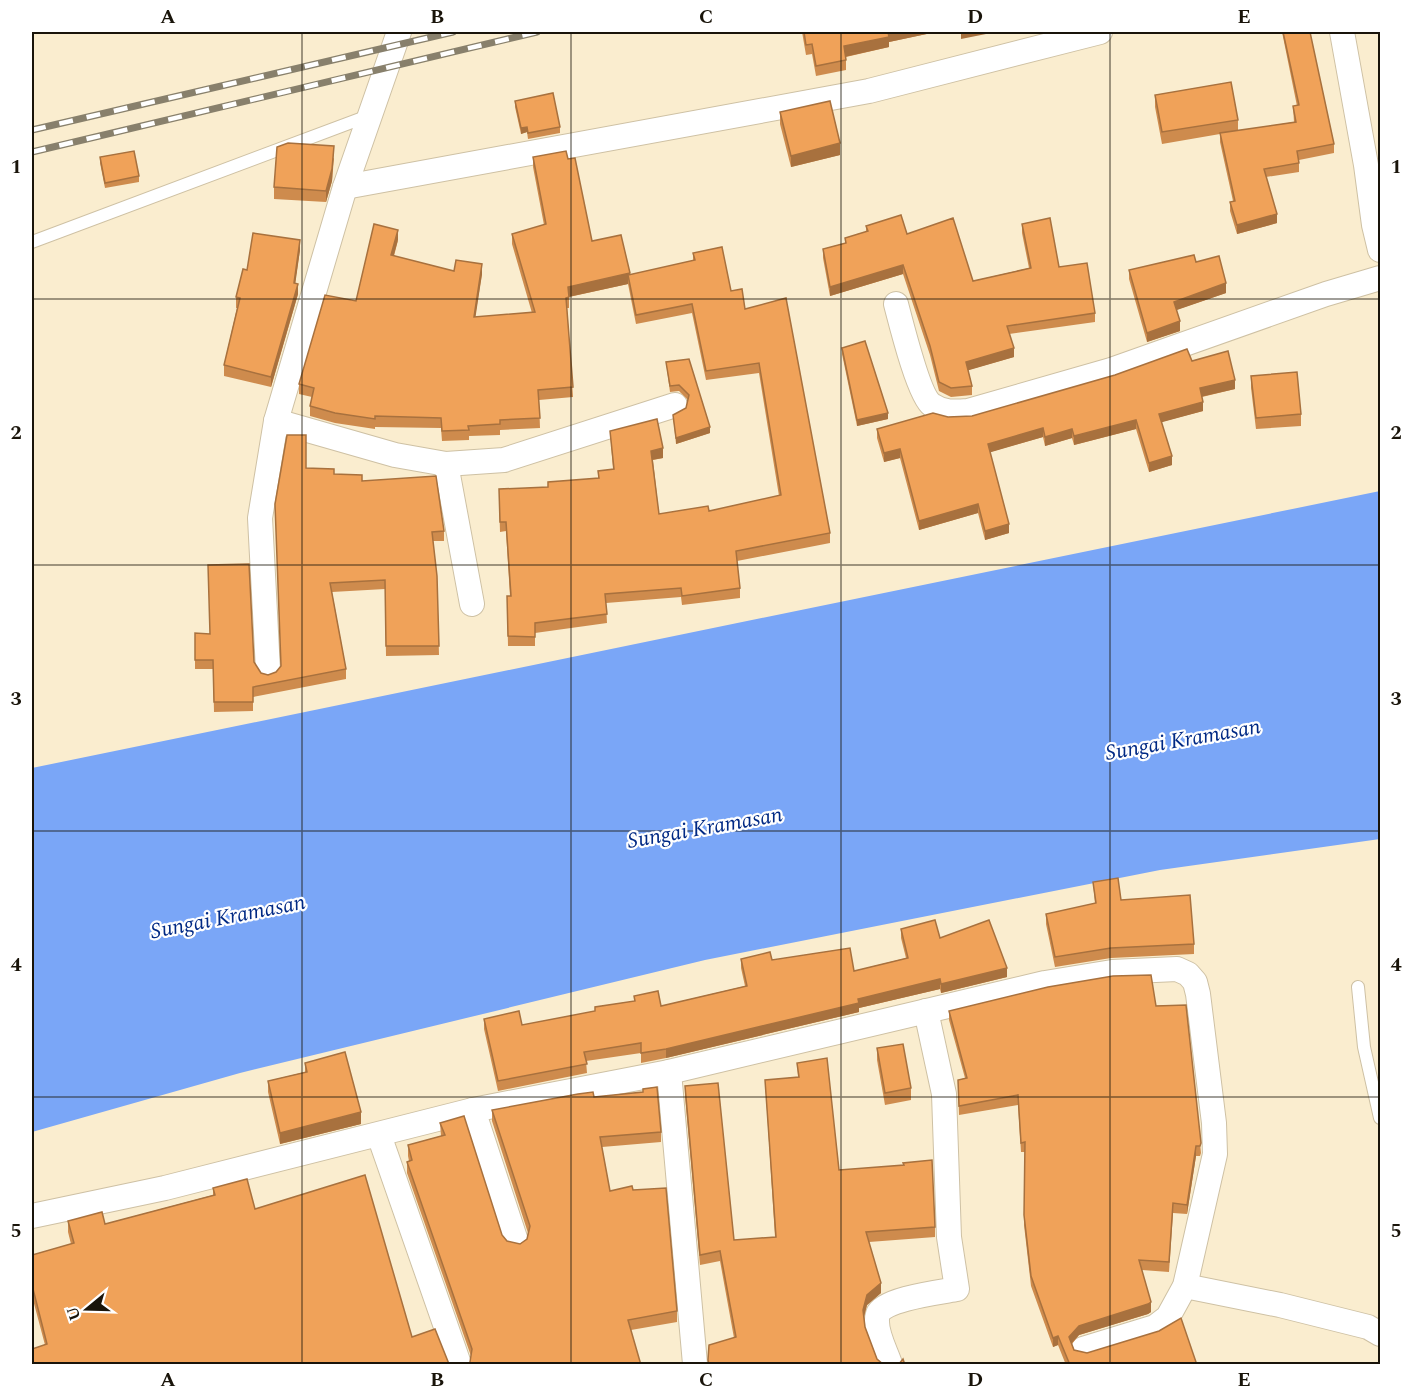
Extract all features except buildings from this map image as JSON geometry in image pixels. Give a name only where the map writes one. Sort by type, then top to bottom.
[{"type":"street","points":[[268,670],[260,518],[276,421],[345,187],[399,32]]},
{"type":"street","points":[[345,187],[869,91],[1100,32]]},
{"type":"street","points":[[1342,32],[1380,250]]},
{"type":"street","points":[[896,304],[921,388],[930,405],[948,412],[958,412],[1111,370],[1326,294],[1380,278]]},
{"type":"street","points":[[276,421],[395,456],[446,464],[504,460],[675,405]]},
{"type":"street","points":[[446,464],[472,604]]},
{"type":"street","points":[[32,1216],[165,1188],[473,1110],[669,1072],[1045,983],[1112,972],[1177,969],[1188,974],[1195,982],[1198,994],[1214,1123],[1215,1154],[1185,1286],[1168,1317],[1155,1327],[1083,1349]]},
{"type":"street","points":[[890,1365],[877,1326],[878,1313],[887,1304],[957,1289],[949,1237],[944,1094],[926,1011]]},
{"type":"street","points":[[669,1072],[695,1365]]},
{"type":"street","points":[[473,1110],[516,1240]]},
{"type":"street","points":[[379,1135],[459,1365]]},
{"type":"street","points":[[1185,1286],[1280,1305],[1368,1327],[1380,1334]]},
{"type":"lane","points":[[32,242],[368,116]]},
{"type":"lane","points":[[1358,987],[1364,1047],[1380,1118]]},
{"type":"water","name":"Sungai Kramasan","points":[[1380,491],[1380,839],[1160,870],[705,960],[240,1073],[32,1132],[32,768]]},
{"type":"railway","points":[[32,130],[453,32]]},
{"type":"railway","points":[[32,152],[537,32]]}]
